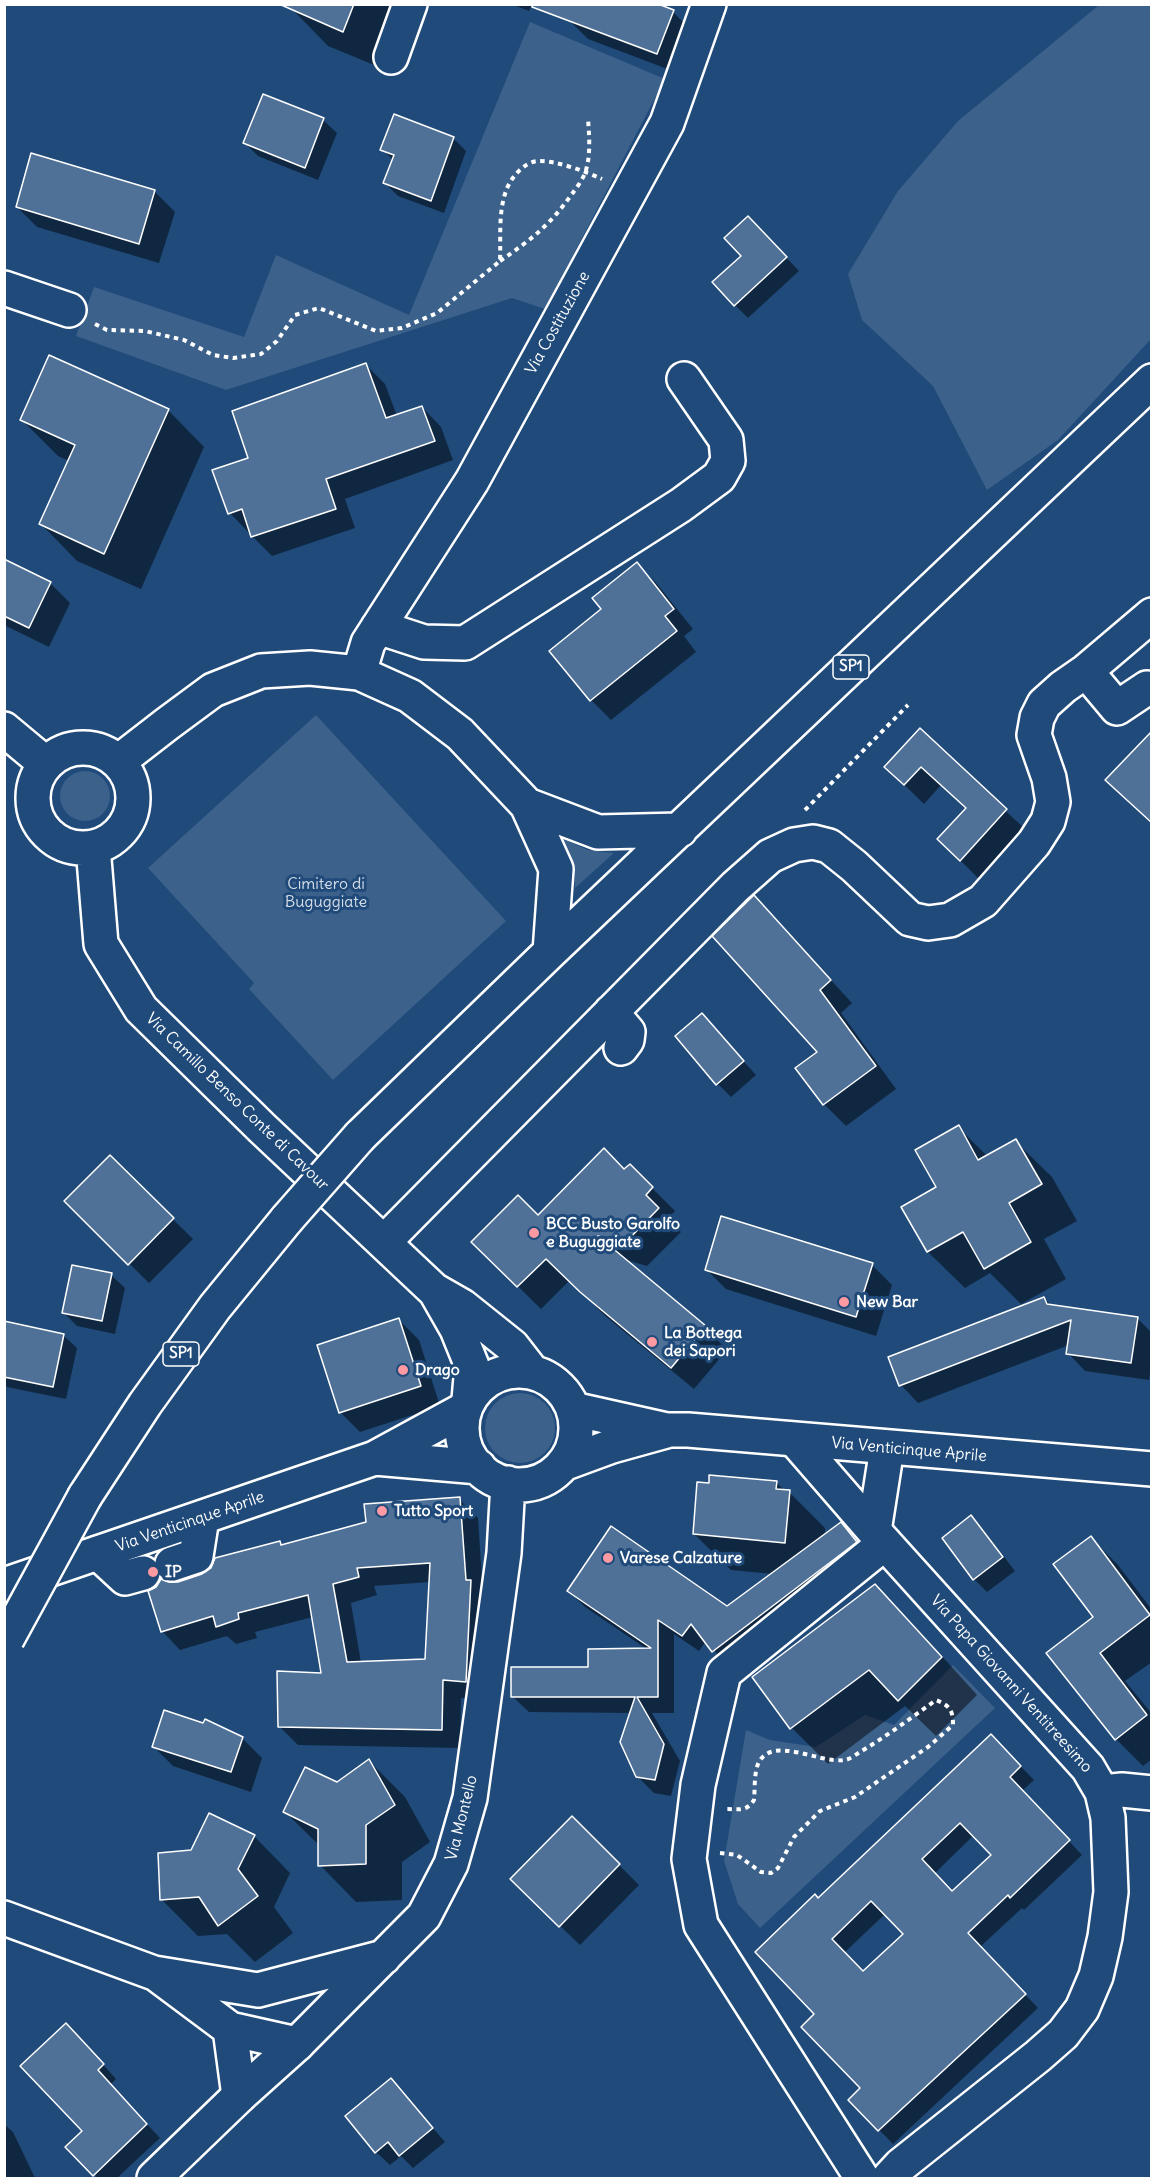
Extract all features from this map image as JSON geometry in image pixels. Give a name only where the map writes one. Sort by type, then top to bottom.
[{"type":"main road","points":[[391,57],[410,4]]},
{"type":"main road","name":"Via Costituzione","points":[[359,673],[368,643],[472,481],[667,123],[709,4]]},
{"type":"main road","points":[[4,288],[69,310]]},
{"type":"main road","points":[[378,627],[424,642],[465,643],[681,505],[719,477],[728,461],[726,440],[684,379]]},
{"type":"main road","name":"SP1","points":[[6,1641],[85,1496],[145,1404],[215,1307],[287,1219],[360,1136],[550,952],[1152,381]]},
{"type":"main road","points":[[384,1242],[451,1186],[546,1091],[610,1012],[735,887],[770,856],[794,845],[808,827],[854,866],[910,919],[928,923],[950,920],[983,901],[1034,843],[1048,821],[1053,802],[1049,778],[1034,735],[1037,718],[1044,704],[1152,615]]},
{"type":"main road","points":[[118,762],[213,690],[261,671],[310,668],[359,673],[410,696],[460,734],[527,806],[556,869],[550,952]]},
{"type":"main road","points":[[1086,671],[1117,708],[1147,688]]},
{"type":"main road","points":[[4,729],[46,764]]},
{"type":"main road","points":[[81,748],[90,748],[105,753],[118,762],[128,775],[132,789],[132,805],[128,819],[120,832],[108,842],[93,847],[78,847],[62,843],[50,834],[40,822],[34,808],[33,792],[37,777],[46,764],[58,754],[81,748]]},
{"type":"main road","points":[[527,806],[598,832],[680,830]]},
{"type":"main road","name":"Via Camillo Benso Conte di Cavour","points":[[93,847],[101,944],[141,1010],[434,1290],[462,1306],[512,1346],[533,1372]]},
{"type":"main road","points":[[610,1012],[628,1032],[627,1040],[621,1048]]},
{"type":"main road","name":"Via Camillo Benso Conte di Cavour","points":[[434,1290],[457,1329],[472,1366],[467,1405]]},
{"type":"main road","points":[[515,1371],[533,1372],[550,1380],[564,1393],[573,1409],[576,1428],[573,1447],[563,1464],[552,1474],[538,1481],[523,1484],[508,1483],[492,1478],[469,1455],[462,1425],[467,1405],[480,1386],[496,1375],[515,1371]]},
{"type":"main road","name":"Via Venticinque Aprile","points":[[4,1585],[375,1458],[467,1405]]},
{"type":"main road","name":"Via Venticinque Aprile","points":[[573,1409],[667,1430],[1152,1469]]},
{"type":"main road","name":"Via Venticinque Aprile","points":[[563,1464],[612,1446],[667,1430]]},
{"type":"main road","name":"Via Papa Giovanni Ventitreesimo","points":[[795,1440],[879,1537],[1088,1768],[1102,1792],[1108,1818],[1111,1892],[1105,1937],[1098,1966],[1082,2009],[1063,2034],[1038,2056],[901,2165],[889,2178]]},
{"type":"main road","points":[[862,2178],[701,1925],[689,1859],[698,1785],[724,1673],[879,1537],[887,1448]]},
{"type":"main road","name":"Via Venticinque Aprile","points":[[375,1458],[479,1467]]},
{"type":"main road","name":"Via Montello","points":[[154,2178],[297,2044],[424,1916],[451,1864],[470,1798],[504,1553],[508,1483]]},
{"type":"main road","points":[[98,1553],[125,1578],[196,1556],[201,1518]]},
{"type":"main road","points":[[1102,1792],[1122,1790],[1152,1792]]},
{"type":"main road","points":[[4,1918],[154,1973],[258,1990],[385,1956]]},
{"type":"main road","points":[[154,1973],[230,2029],[297,2044]]},
{"type":"main road","points":[[258,1990],[297,2044]]},
{"type":"main road","points":[[230,2029],[239,2096]]},
{"type":"path","points":[[69,310],[107,330],[145,331],[184,340],[213,355],[233,358],[261,354],[277,341],[295,315],[319,308],[376,331],[402,328],[437,313],[500,261],[537,236],[562,209],[586,172],[589,147],[588,118]]},
{"type":"path","points":[[500,261],[501,216],[506,190],[518,171],[537,161],[586,172],[630,192]]},
{"type":"path","points":[[808,827],[909,705]]},
{"type":"path","points":[[690,1850],[737,1855],[761,1872],[771,1873],[778,1868],[794,1837],[820,1811],[855,1797],[928,1747],[953,1725],[953,1713],[949,1705],[936,1700],[885,1737],[846,1761],[781,1750],[772,1751],[758,1764],[754,1800],[746,1810],[695,1808]]},
{"type":"green space","points":[[1099,5],[1151,5],[1151,339],[1058,440],[987,490],[933,386],[862,320],[848,274],[898,191],[958,121]]},
{"type":"green space","points":[[530,22],[665,79],[545,309],[512,298],[226,390],[76,336],[94,287],[244,337],[276,255],[409,315]]},
{"type":"green space","name":"Cimitero di Buguggiate","points":[[316,715],[506,921],[333,1080],[249,989],[254,983],[148,868]]},
{"type":"green space","points":[[80,771],[90,771],[103,778],[110,791],[110,801],[103,814],[90,821],[80,821],[71,817],[64,810],[60,801],[60,791],[64,782],[71,775]]},
{"type":"green space","points":[[563,839],[588,850],[614,853],[575,888],[574,866]]},
{"type":"green space","points":[[527,1393],[540,1399],[549,1408],[553,1414],[555,1428],[553,1442],[545,1453],[534,1461],[513,1463],[495,1453],[487,1442],[485,1421],[495,1403],[506,1395]]},
{"type":"green space","points":[[953,1665],[995,1708],[760,1928],[738,1904],[724,1861],[746,1730],[770,1740],[816,1747],[865,1715],[894,1725]]},
{"type":"building","points":[[279,4],[354,4],[343,32]]},
{"type":"building","points":[[533,4],[658,4],[674,10],[657,54],[532,7]]},
{"type":"building","points":[[263,94],[324,118],[305,168],[243,143]]},
{"type":"building","points":[[394,114],[454,137],[431,201],[383,183],[394,155],[380,150]]},
{"type":"building","points":[[31,153],[155,190],[139,244],[16,207]]},
{"type":"building","points":[[748,216],[787,257],[734,306],[712,282],[741,256],[724,238]]},
{"type":"building","points":[[49,355],[169,409],[104,554],[39,524],[75,445],[20,420]]},
{"type":"building","points":[[366,363],[386,418],[422,406],[435,441],[326,479],[336,509],[251,537],[242,509],[228,514],[212,470],[248,458],[232,411]]},
{"type":"building","points":[[4,559],[51,582],[29,628],[4,616]]},
{"type":"building","points":[[637,562],[674,609],[665,616],[677,631],[590,701],[549,651],[601,609],[592,598]]},
{"type":"building","points":[[920,728],[1007,809],[960,861],[937,839],[966,808],[921,767],[904,785],[884,767]]},
{"type":"building","points":[[1152,731],[1152,823],[1105,780]]},
{"type":"building","points":[[754,895],[831,980],[820,990],[876,1066],[823,1105],[795,1068],[817,1052],[712,936]]},
{"type":"building","points":[[702,1013],[744,1061],[716,1085],[675,1036]]},
{"type":"building","points":[[959,1125],[978,1160],[1016,1139],[1042,1184],[1009,1203],[1031,1242],[984,1269],[963,1232],[927,1252],[901,1207],[936,1187],[915,1150]]},
{"type":"building","points":[[604,1148],[624,1169],[630,1164],[653,1187],[646,1195],[659,1208],[624,1244],[598,1236],[706,1326],[671,1368],[580,1292],[546,1259],[517,1287],[471,1242],[518,1195],[538,1215]]},
{"type":"building","points":[[110,1155],[174,1218],[128,1265],[64,1201]]},
{"type":"building","points":[[721,1216],[873,1263],[856,1317],[705,1270]]},
{"type":"building","points":[[72,1265],[112,1273],[102,1321],[62,1313]]},
{"type":"building","points":[[1044,1297],[1047,1304],[1138,1317],[1131,1363],[1066,1354],[1071,1320],[899,1386],[888,1357]]},
{"type":"building","points":[[399,1318],[421,1386],[339,1413],[317,1345]]},
{"type":"building","points":[[4,1321],[64,1334],[53,1387],[4,1377]]},
{"type":"building","points":[[709,1475],[777,1481],[776,1489],[790,1490],[785,1543],[693,1534],[697,1482],[709,1483]]},
{"type":"building","points":[[460,1497],[466,1580],[471,1580],[466,1682],[443,1680],[442,1730],[278,1727],[277,1671],[321,1673],[308,1595],[238,1613],[239,1619],[216,1627],[213,1616],[161,1632],[148,1591],[156,1587],[161,1579],[178,1582],[202,1574],[211,1568],[215,1558],[280,1541],[281,1545],[366,1522],[364,1504]],"holes":[[[430,1563],[425,1659],[347,1662],[333,1584],[359,1577],[357,1568]]]},
{"type":"building","points":[[971,1515],[1003,1557],[973,1580],[942,1538]]},
{"type":"building","points":[[841,1522],[857,1542],[712,1652],[691,1624],[682,1636],[658,1620],[658,1697],[637,1697],[664,1744],[655,1780],[636,1777],[620,1742],[635,1697],[511,1697],[511,1667],[588,1667],[588,1649],[651,1648],[567,1591],[611,1526],[727,1606]]},
{"type":"building","points":[[1091,1536],[1150,1615],[1100,1653],[1147,1715],[1115,1740],[1046,1653],[1093,1617],[1053,1564]]},
{"type":"building","points":[[875,1584],[942,1657],[898,1701],[869,1670],[790,1729],[752,1677]]},
{"type":"building","points":[[164,1710],[203,1723],[205,1719],[243,1737],[231,1772],[152,1747]]},
{"type":"building","points":[[991,1734],[1021,1766],[1010,1777],[1070,1840],[1010,1898],[1008,1895],[968,1933],[1026,1994],[878,2131],[848,2100],[860,2088],[801,2027],[814,2014],[755,1952],[815,1894],[818,1898]],"holes":[[[960,1823],[991,1855],[952,1891],[922,1859]],[[871,1901],[903,1934],[863,1971],[832,1939]]]},
{"type":"building","points":[[369,1759],[395,1805],[366,1825],[366,1864],[318,1866],[318,1829],[283,1812],[305,1767],[337,1782]]},
{"type":"building","points":[[209,1813],[255,1835],[238,1869],[258,1896],[218,1926],[199,1897],[160,1900],[158,1853],[191,1850]]},
{"type":"building","points":[[572,1816],[620,1864],[559,1927],[510,1879]]},
{"type":"building","points":[[66,2023],[104,2064],[98,2070],[147,2124],[93,2176],[65,2147],[82,2131],[20,2066]]},
{"type":"building","points":[[391,2078],[433,2128],[399,2156],[388,2142],[375,2153],[345,2116]]},
{"type":"place","name":"BCC Busto Garolfo e Buguggiate","points":[[534,1233]]},
{"type":"place","name":"New Bar","points":[[844,1302]]},
{"type":"place","name":"La Bottega dei Sapori","points":[[652,1342]]},
{"type":"place","name":"Drago","points":[[403,1370]]},
{"type":"place","name":"Tutto Sport","points":[[382,1511]]},
{"type":"place","name":"Varese Calzature","points":[[608,1558]]},
{"type":"place","name":"IP","points":[[153,1572]]}]
